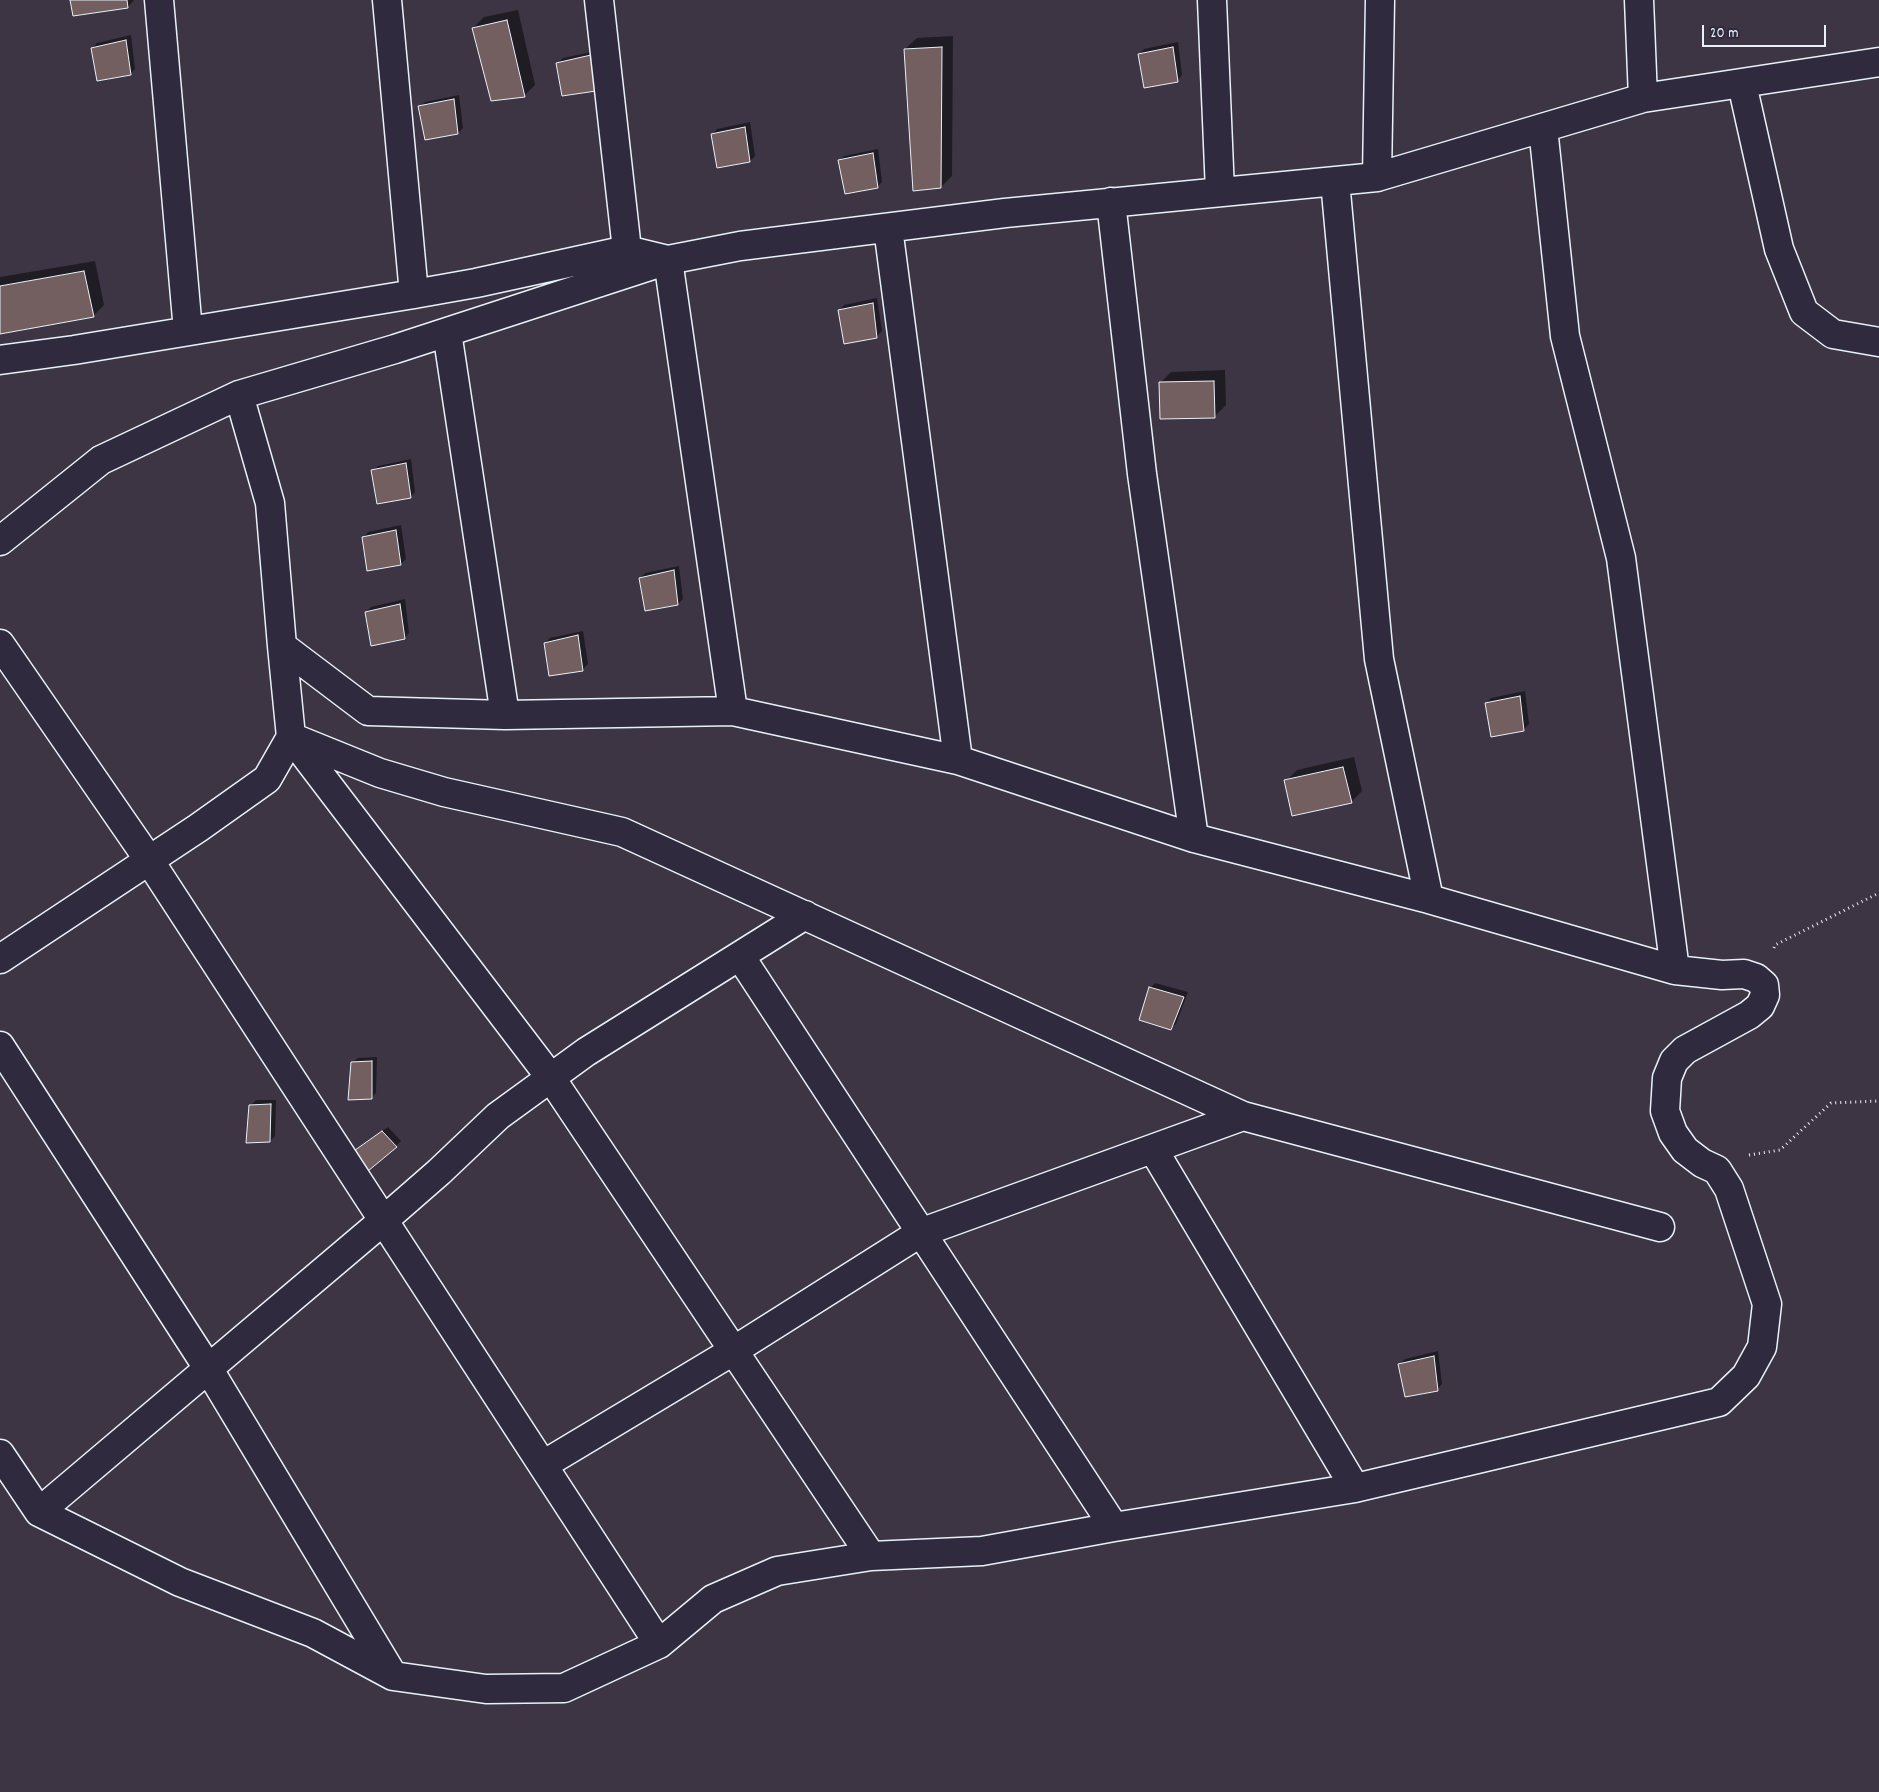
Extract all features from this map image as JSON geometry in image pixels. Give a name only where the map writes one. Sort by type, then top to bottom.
[{"type":"street","points":[[159,0],[188,331]]},
{"type":"street","points":[[387,0],[414,294]]},
{"type":"street","points":[[599,0],[627,250]]},
{"type":"street","points":[[1212,0],[1220,192]]},
{"type":"street","points":[[1377,177],[1380,0]]},
{"type":"street","points":[[1639,0],[1644,98]]},
{"type":"street","points":[[0,541],[101,460],[239,395],[395,350],[668,260],[740,246],[1005,213],[1377,177],[1644,98],[1879,62]]},
{"type":"street","points":[[1742,84],[1779,249],[1804,312],[1833,334],[1879,342]]},
{"type":"street","points":[[1543,128],[1565,336],[1621,558],[1675,970]]},
{"type":"street","points":[[1335,181],[1379,659],[1429,899]]},
{"type":"street","points":[[1112,202],[1142,474],[1194,838]]},
{"type":"street","points":[[888,228],[958,760]]},
{"type":"street","points":[[0,360],[414,294],[627,250],[668,260]]},
{"type":"street","points":[[668,260],[733,711]]},
{"type":"street","points":[[447,332],[505,715]]},
{"type":"street","points":[[239,395],[270,503],[291,737],[551,1078],[870,1556]]},
{"type":"street","points":[[0,644],[149,860],[659,1644]]},
{"type":"street","points":[[0,1454],[39,1512],[180,1582],[313,1632],[393,1676],[486,1689],[564,1688],[659,1644],[713,1599],[777,1570],[870,1556],[982,1551],[1114,1527],[1355,1488],[1719,1402],[1746,1376],[1762,1347],[1767,1304],[1729,1189],[1718,1170],[1702,1162],[1686,1150],[1673,1133],[1664,1111],[1667,1078],[1674,1061],[1685,1050],[1749,1016],[1760,1006],[1765,994],[1764,985],[1756,978],[1744,974],[1722,975],[1675,970],[1429,899],[1194,838],[958,760],[733,711],[505,715],[368,711],[282,646]]},
{"type":"street","points":[[0,959],[198,828],[267,779],[291,737]]},
{"type":"street","points":[[291,737],[380,773],[444,792],[622,832],[1242,1116],[1660,1227]]},
{"type":"street","points":[[39,1512],[440,1172],[498,1116],[586,1052],[805,916]]},
{"type":"street","points":[[740,956],[1114,1527]]},
{"type":"street","points":[[0,1046],[208,1368],[393,1676]]},
{"type":"street","points":[[543,1465],[733,1350],[920,1233],[1242,1116]]},
{"type":"street","points":[[1153,1149],[1355,1488]]},
{"type":"path","points":[[1764,985],[1775,945],[1879,893]]},
{"type":"path","points":[[1702,1162],[1780,1150],[1831,1103],[1879,1101]]},
{"type":"building","points":[[70,0],[127,0],[128,8],[73,16]]},
{"type":"building","points":[[507,20],[525,97],[491,101],[472,28]]},
{"type":"building","points":[[126,40],[131,75],[97,81],[91,48]]},
{"type":"building","points":[[942,47],[941,188],[913,191],[904,49]]},
{"type":"building","points":[[1173,47],[1178,82],[1144,88],[1138,54]]},
{"type":"building","points":[[591,55],[596,91],[562,96],[556,63]]},
{"type":"building","points":[[454,99],[458,134],[425,140],[418,106]]},
{"type":"building","points":[[745,127],[750,162],[717,168],[711,134]]},
{"type":"building","points":[[873,153],[878,188],[845,194],[838,160]]},
{"type":"building","points":[[84,271],[94,317],[0,334],[0,286]]},
{"type":"building","points":[[873,303],[877,338],[844,344],[838,310]]},
{"type":"building","points":[[1214,381],[1215,418],[1160,419],[1159,382]]},
{"type":"building","points":[[406,463],[411,498],[377,504],[371,470]]},
{"type":"building","points":[[396,530],[401,565],[367,571],[362,537]]},
{"type":"building","points":[[674,570],[678,605],[645,611],[639,578]]},
{"type":"building","points":[[400,604],[405,639],[371,646],[365,612]]},
{"type":"building","points":[[578,635],[583,671],[549,676],[544,643]]},
{"type":"building","points":[[1520,696],[1524,731],[1491,737],[1485,703]]},
{"type":"building","points":[[1343,767],[1352,803],[1292,816],[1284,780]]},
{"type":"building","points":[[1149,987],[1184,997],[1171,1030],[1139,1020]]},
{"type":"building","points":[[372,1061],[372,1099],[348,1100],[351,1062]]},
{"type":"building","points":[[271,1104],[270,1142],[246,1143],[249,1105]]},
{"type":"building","points":[[382,1131],[397,1147],[368,1171],[351,1153]]},
{"type":"building","points":[[1434,1356],[1438,1391],[1405,1397],[1398,1364]]}]
